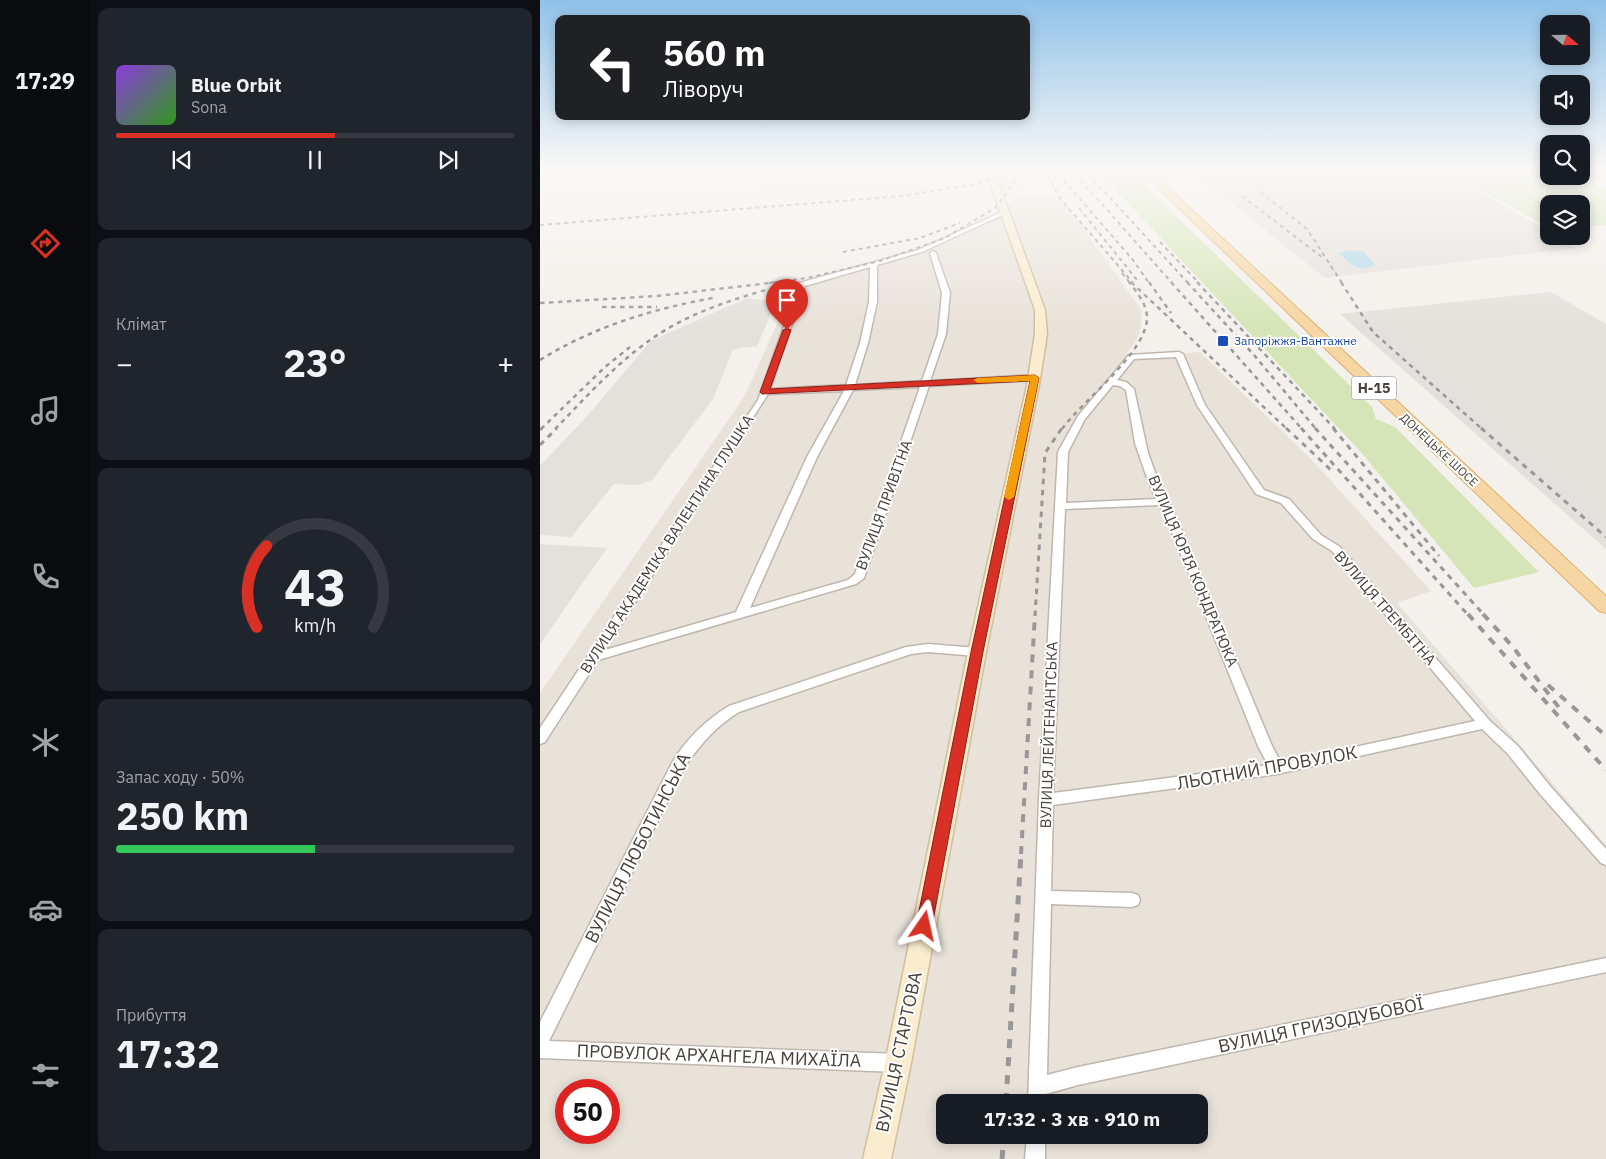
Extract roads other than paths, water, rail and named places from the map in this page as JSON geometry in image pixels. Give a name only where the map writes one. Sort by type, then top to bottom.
[{"type":"main road","name":"ВУЛИЦЯ СТАРТОВА","points":[[877,1159],[898,1063],[977,652],[1034,382],[1041,334],[1040,310],[1009,222]]},
{"type":"main road","name":"ДОНЕЦЬКЕ ШОСЕ","points":[[1199,222],[1606,607]]},
{"type":"street","points":[[741,614],[812,457],[850,387],[864,343],[873,302],[874,265],[920,251],[985,222]]},
{"type":"street","points":[[920,251],[933,253],[940,243]]},
{"type":"street","name":"ВУЛИЦЯ ПРИВІТНА","points":[[594,657],[852,582],[860,576],[927,383],[942,334],[946,293],[933,253]]},
{"type":"street","name":"ВУЛИЦЯ АКАДЕМІКА ВАЛЕНТИНА ГЛУШКА","points":[[540,739],[765,392],[801,286],[874,265]]},
{"type":"street","name":"ВУЛИЦЯ ЛЕЙТЕНАНТСЬКА","points":[[1037,1094],[1046,800],[1063,452],[1081,418],[1132,358],[1178,354]]},
{"type":"street","name":"ВУЛИЦЯ ТРЕМБІТНА","points":[[1178,354],[1200,405],[1260,492],[1285,501],[1317,537],[1336,549],[1485,724],[1513,750],[1545,790],[1606,859]]},
{"type":"street","points":[[765,392],[927,383],[1034,382]]},
{"type":"street","name":"ВУЛИЦЯ ЮРІЯ КОНДРАТЮКА","points":[[1110,382],[1123,384],[1130,388],[1136,413],[1138,435],[1162,502],[1169,512],[1265,746],[1277,769]]},
{"type":"street","points":[[1059,506],[1162,502]]},
{"type":"street","name":"ВУЛИЦЯ ЛЮБОТИНСЬКА","points":[[540,1040],[679,763],[711,724],[734,709],[910,650],[928,648],[977,652]]},
{"type":"street","name":"ЛЬОТНИЙ ПРОВУЛОК","points":[[1046,800],[1095,795],[1277,769],[1485,724]]},
{"type":"street","points":[[1043,896],[1132,900]]},
{"type":"street","name":"ВУЛИЦЯ ГРИЗОДУБОВОЇ","points":[[1039,1094],[1078,1076],[1606,965]]},
{"type":"street","name":"ПРОВУЛОК АРХАНГЕЛА МИХАЇЛА","points":[[540,1048],[898,1063]]},
{"type":"street","points":[[1035,1159],[1036,1144]]},
{"type":"water","points":[[1348,250],[1364,252],[1375,265],[1370,268],[1360,268],[1347,261],[1339,253]]},
{"type":"railway","points":[[540,225],[576,222]]},
{"type":"railway","points":[[769,283],[807,278],[880,261],[945,238],[972,222]]},
{"type":"railway","points":[[1081,222],[1133,283]]},
{"type":"railway","points":[[1090,222],[1137,280]]},
{"type":"railway","points":[[1100,222],[1133,260],[1149,283]]},
{"type":"railway","points":[[1118,222],[1172,283]]},
{"type":"railway","points":[[1132,222],[1188,283]]},
{"type":"railway","points":[[1276,222],[1323,258]]},
{"type":"railway","points":[[1298,222],[1307,229],[1342,283]]},
{"type":"railway","points":[[843,252],[920,238],[960,223]]},
{"type":"railway","points":[[1160,242],[1199,283]]},
{"type":"railway","points":[[1122,273],[1130,283]]},
{"type":"railway","points":[[540,303],[657,296],[778,282]]},
{"type":"railway","points":[[1062,429],[1126,360],[1145,330],[1147,316],[1145,306],[1129,282]]},
{"type":"railway","points":[[1131,282],[1287,429]]},
{"type":"railway","points":[[1149,282],[1171,313]]},
{"type":"railway","points":[[1171,282],[1302,429]]},
{"type":"railway","points":[[1187,282],[1254,355],[1316,429]]},
{"type":"railway","points":[[1197,282],[1335,429]]},
{"type":"railway","points":[[1341,282],[1373,332],[1482,429]]},
{"type":"railway","points":[[555,429],[618,366],[659,334],[699,313],[726,302],[769,289]]},
{"type":"railway","points":[[540,360],[581,338],[624,321],[690,302],[713,298]]},
{"type":"railway","points":[[602,307],[657,307]]},
{"type":"railway","points":[[541,429],[605,367],[630,347]]},
{"type":"railway","points":[[540,445],[557,428]]},
{"type":"railway","points":[[1035,616],[1045,453],[1062,428]]},
{"type":"railway","points":[[1286,428],[1331,470]]},
{"type":"railway","points":[[1301,428],[1469,616]]},
{"type":"railway","points":[[1315,428],[1485,616]]},
{"type":"railway","points":[[1333,428],[1439,556]]},
{"type":"railway","points":[[1481,428],[1606,537]]},
{"type":"railway","points":[[1021,854],[1035,614]]},
{"type":"railway","points":[[1468,614],[1606,770]]},
{"type":"railway","points":[[1483,614],[1513,647],[1560,709]]},
{"type":"railway","points":[[1548,685],[1606,736]]},
{"type":"railway","points":[[1006,1094],[1021,853]]},
{"type":"railway","points":[[1002,1159],[1003,1144]]},
{"type":"place","name":"Запоріжжя-Вантажне","points":[[1223,341]]}]
